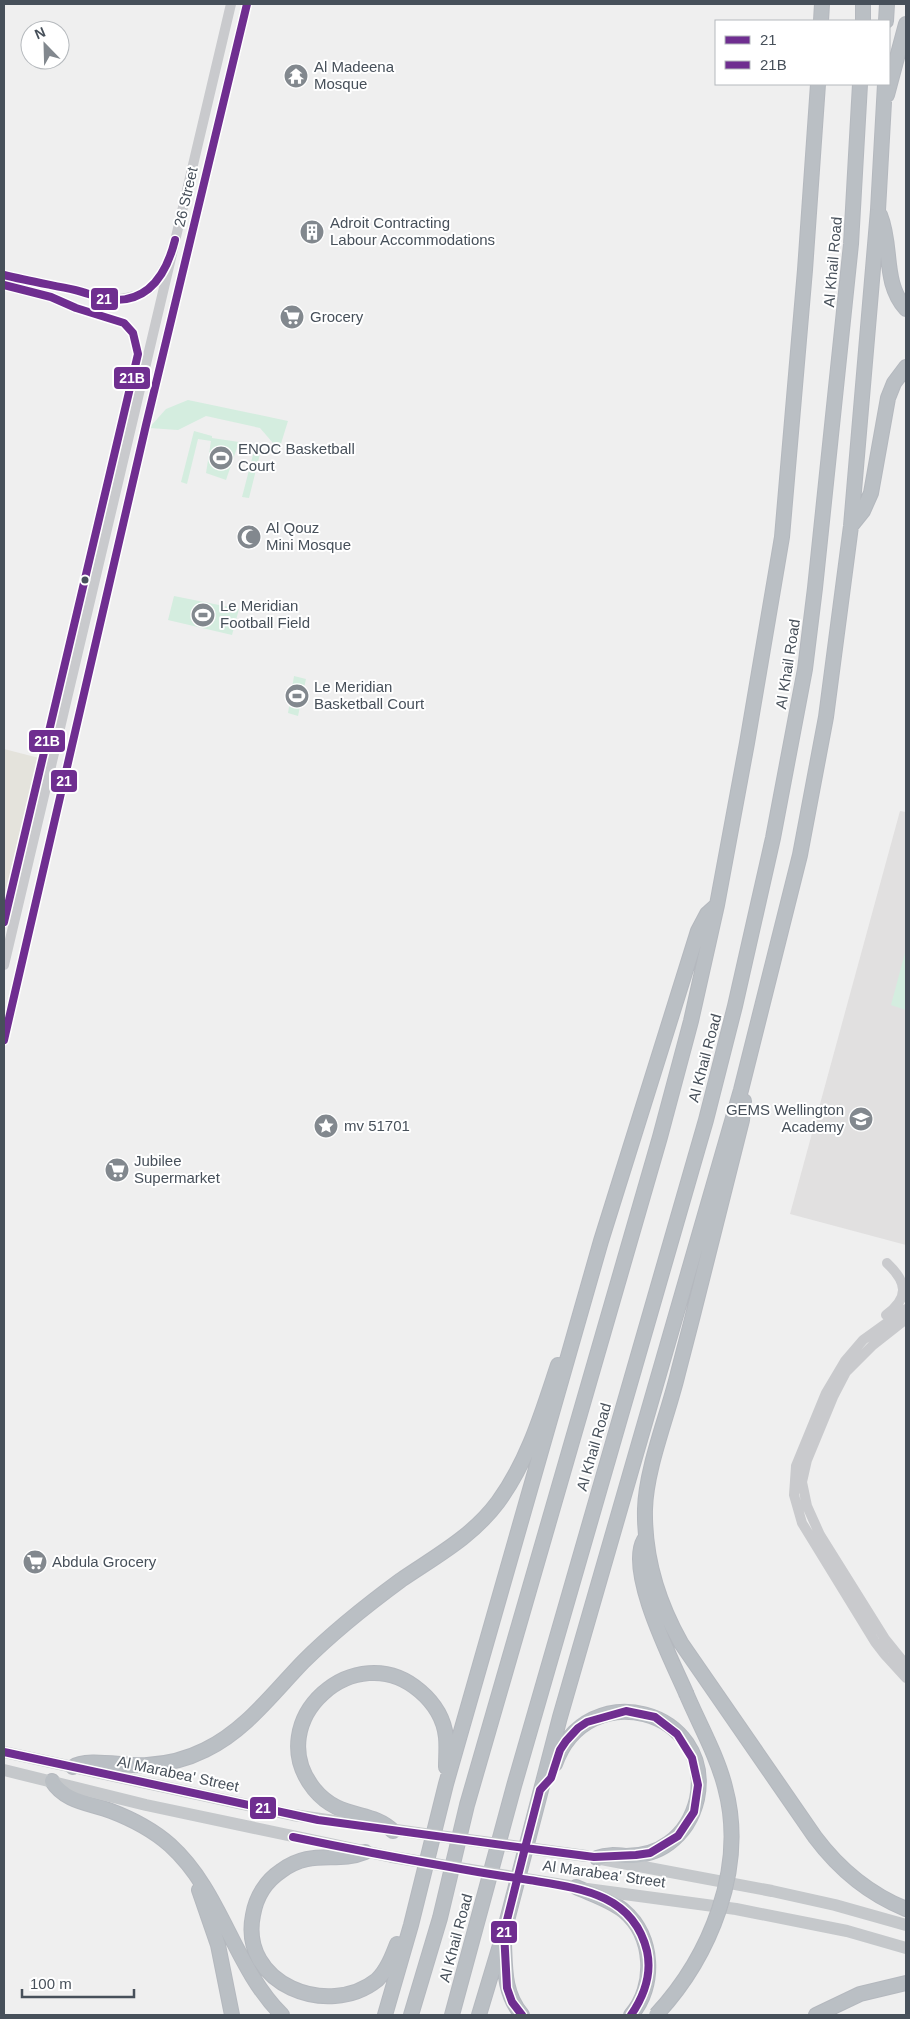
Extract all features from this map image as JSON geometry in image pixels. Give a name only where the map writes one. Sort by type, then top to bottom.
[{"type":"highway","points":[[821,20],[822,4]]},
{"type":"highway","points":[[863,4],[863,20]]},
{"type":"highway","points":[[886,20],[887,4]]},
{"type":"highway","points":[[890,84],[906,24]]},
{"type":"highway","name":"Al Khail Road","points":[[412,2015],[440,1918],[467,1805],[662,1128],[695,1005],[717,905],[748,743],[782,537],[805,270],[818,85]]},
{"type":"highway","name":"Al Khail Road","points":[[452,2015],[514,1786],[706,1120],[735,1006],[773,838],[805,669],[816,588],[852,244],[860,85]]},
{"type":"highway","points":[[480,2015],[504,1932],[540,1790],[741,1090],[790,901],[810,809],[826,717],[851,526],[878,210],[884,85]]},
{"type":"highway","points":[[884,106],[890,85]]},
{"type":"highway","points":[[878,210],[887,238],[889,271],[892,284],[898,298],[906,309]]},
{"type":"highway","points":[[851,526],[860,516],[869,499],[888,398],[894,383],[906,367]]},
{"type":"highway","points":[[385,2015],[411,1925],[446,1784],[607,1222],[698,931],[707,914],[717,905]]},
{"type":"highway","points":[[741,1090],[744,1105],[742,1120],[678,1375],[648,1482],[645,1510],[646,1538],[654,1579],[675,1631],[746,1740],[815,1838],[836,1862],[861,1884],[906,1909]]},
{"type":"highway","points":[[73,1767],[85,1762],[134,1766],[162,1764],[189,1757],[219,1743],[245,1723],[304,1661],[348,1621],[466,1536],[496,1504],[521,1466],[568,1335],[581,1317]]},
{"type":"highway","points":[[646,1538],[640,1550],[639,1558],[646,1594],[659,1630],[726,1788],[731,1824],[730,1853],[719,1909],[709,1936],[687,1978],[656,2015]]},
{"type":"highway","points":[[394,1831],[382,1822],[342,1811],[332,1806],[307,1778],[300,1754],[299,1742],[302,1727],[316,1699],[328,1688],[358,1674],[373,1673],[389,1674],[403,1679],[416,1687],[436,1709],[442,1722],[446,1736],[446,1784]]},
{"type":"highway","points":[[540,1790],[549,1782],[565,1742],[581,1726],[601,1715],[622,1712],[644,1714],[664,1722],[681,1736],[694,1759],[698,1774],[699,1790],[696,1805],[686,1826],[669,1843],[648,1853],[637,1856],[609,1855],[591,1857]]},
{"type":"highway","points":[[52,1781],[64,1795],[110,1811],[156,1834],[190,1865],[208,1891],[254,1979],[280,2013]]},
{"type":"highway","points":[[365,1852],[350,1857],[307,1858],[293,1863],[270,1880],[258,1899],[252,1921],[252,1936],[262,1966],[272,1980],[286,1991],[314,2001],[340,2000],[362,1992],[377,1980],[388,1966],[400,1938],[411,1925]]},
{"type":"highway","points":[[190,1865],[218,1945],[232,2015]]},
{"type":"highway","points":[[572,1887],[623,1910],[632,1918],[640,1931],[646,1948],[649,1966],[648,1982],[643,1996],[631,2015]]},
{"type":"highway","points":[[504,1932],[507,1988],[512,2002],[522,2015]]},
{"type":"highway","points":[[816,2015],[860,1994],[906,1983]]},
{"type":"main road","name":"Al Marabea' Street","points":[[4,1752],[293,1815],[394,1831],[591,1857],[772,1891],[835,1905],[906,1926]]},
{"type":"main road","name":"Al Marabea' Street","points":[[4,1770],[146,1805],[365,1852],[572,1887],[736,1909],[847,1931],[906,1948]]},
{"type":"street","name":"26 Street","points":[[4,965],[231,4]]},
{"type":"street","name":"26 Street","points":[[4,1040],[146,425],[247,4]]},
{"type":"street","points":[[113,300],[134,297],[150,290],[161,277],[173,249]]},
{"type":"street","points":[[158,313],[164,318],[169,332]]},
{"type":"street","points":[[22,885],[29,892],[38,893]]},
{"type":"street","points":[[834,1379],[833,1374],[836,1366],[846,1350],[860,1335],[894,1310],[902,1300],[904,1287],[902,1280],[886,1263]]},
{"type":"street","points":[[906,1309],[863,1340],[845,1361],[834,1379],[804,1443],[796,1466],[794,1488],[797,1509],[802,1523],[871,1635],[885,1655],[906,1678]]},
{"type":"street","points":[[906,1319],[873,1345],[846,1372],[833,1397],[803,1474],[803,1490],[810,1513],[820,1535],[885,1639],[906,1665]]},
{"type":"street","points":[[852,1368],[810,1467],[808,1488],[814,1510],[825,1532],[885,1629],[906,1656]]},
{"type":"shaded area","points":[[4,749],[47,760],[4,934]]},
{"type":"shaded area","name":"GEMS Wellington Academy","points":[[900,811],[906,812],[906,1245],[790,1214]]},
{"type":"green space","points":[[188,400],[288,421],[279,450],[260,428],[206,416],[178,430],[149,428],[166,409]]},
{"type":"green space","name":"ENOC Basketball Court","points":[[194,431],[212,436],[212,438],[239,442],[226,480],[206,473],[211,441],[198,439],[187,484],[181,482]]},
{"type":"green space","points":[[243,443],[258,445],[261,450],[249,498],[242,497],[254,451],[241,447]]},
{"type":"green space","name":"Le Meridian Football Field","points":[[174,596],[239,609],[232,635],[168,620]]},
{"type":"green space","name":"Le Meridian Basketball Court","points":[[294,676],[306,679],[298,716],[288,713]]},
{"type":"green space","points":[[906,949],[906,1010],[891,1005]]},
{"type":"transit line","name":"21","points":[[4,1040],[146,425],[247,4]]},
{"type":"transit line","name":"21","points":[[4,275],[112,300],[125,299],[137,296],[155,283],[162,274],[175,240]]},
{"type":"transit line","name":"21B","points":[[4,285],[51,297],[76,308],[124,323],[133,333],[138,354],[4,922]]},
{"type":"transit line","name":"21","points":[[626,1711],[655,1717],[677,1734],[692,1758],[698,1785],[694,1812],[678,1836],[650,1853],[636,1855],[594,1857],[525,1848],[540,1790],[551,1778],[560,1750],[566,1741],[578,1728],[587,1722],[626,1711]]},
{"type":"transit line","name":"21","points":[[4,1752],[318,1820],[525,1848]]},
{"type":"transit line","name":"21","points":[[293,1837],[410,1860],[566,1886],[601,1897],[616,1905],[630,1917],[640,1932],[647,1951],[648,1976],[640,2000],[631,2015]]},
{"type":"transit line","name":"21","points":[[522,2015],[512,2002],[507,1988],[504,1932],[525,1848]]},
{"type":"place","name":"Al Madeena Mosque","points":[[296,76]]},
{"type":"place","name":"Adroit Contracting Labour Accommodations","points":[[312,232]]},
{"type":"place","name":"Grocery","points":[[292,317]]},
{"type":"place","name":"ENOC Basketball Court","points":[[221,458]]},
{"type":"place","name":"Al Qouz Mini Mosque","points":[[249,537]]},
{"type":"place","name":"Le Meridian Football Field","points":[[203,615]]},
{"type":"place","name":"Le Meridian Basketball Court","points":[[297,696]]},
{"type":"place","name":"GEMS Wellington Academy","points":[[861,1119]]},
{"type":"place","name":"mv 51701","points":[[326,1126]]},
{"type":"place","name":"Jubilee Supermarket","points":[[117,1170]]},
{"type":"place","name":"Abdula Grocery","points":[[35,1562]]}]
